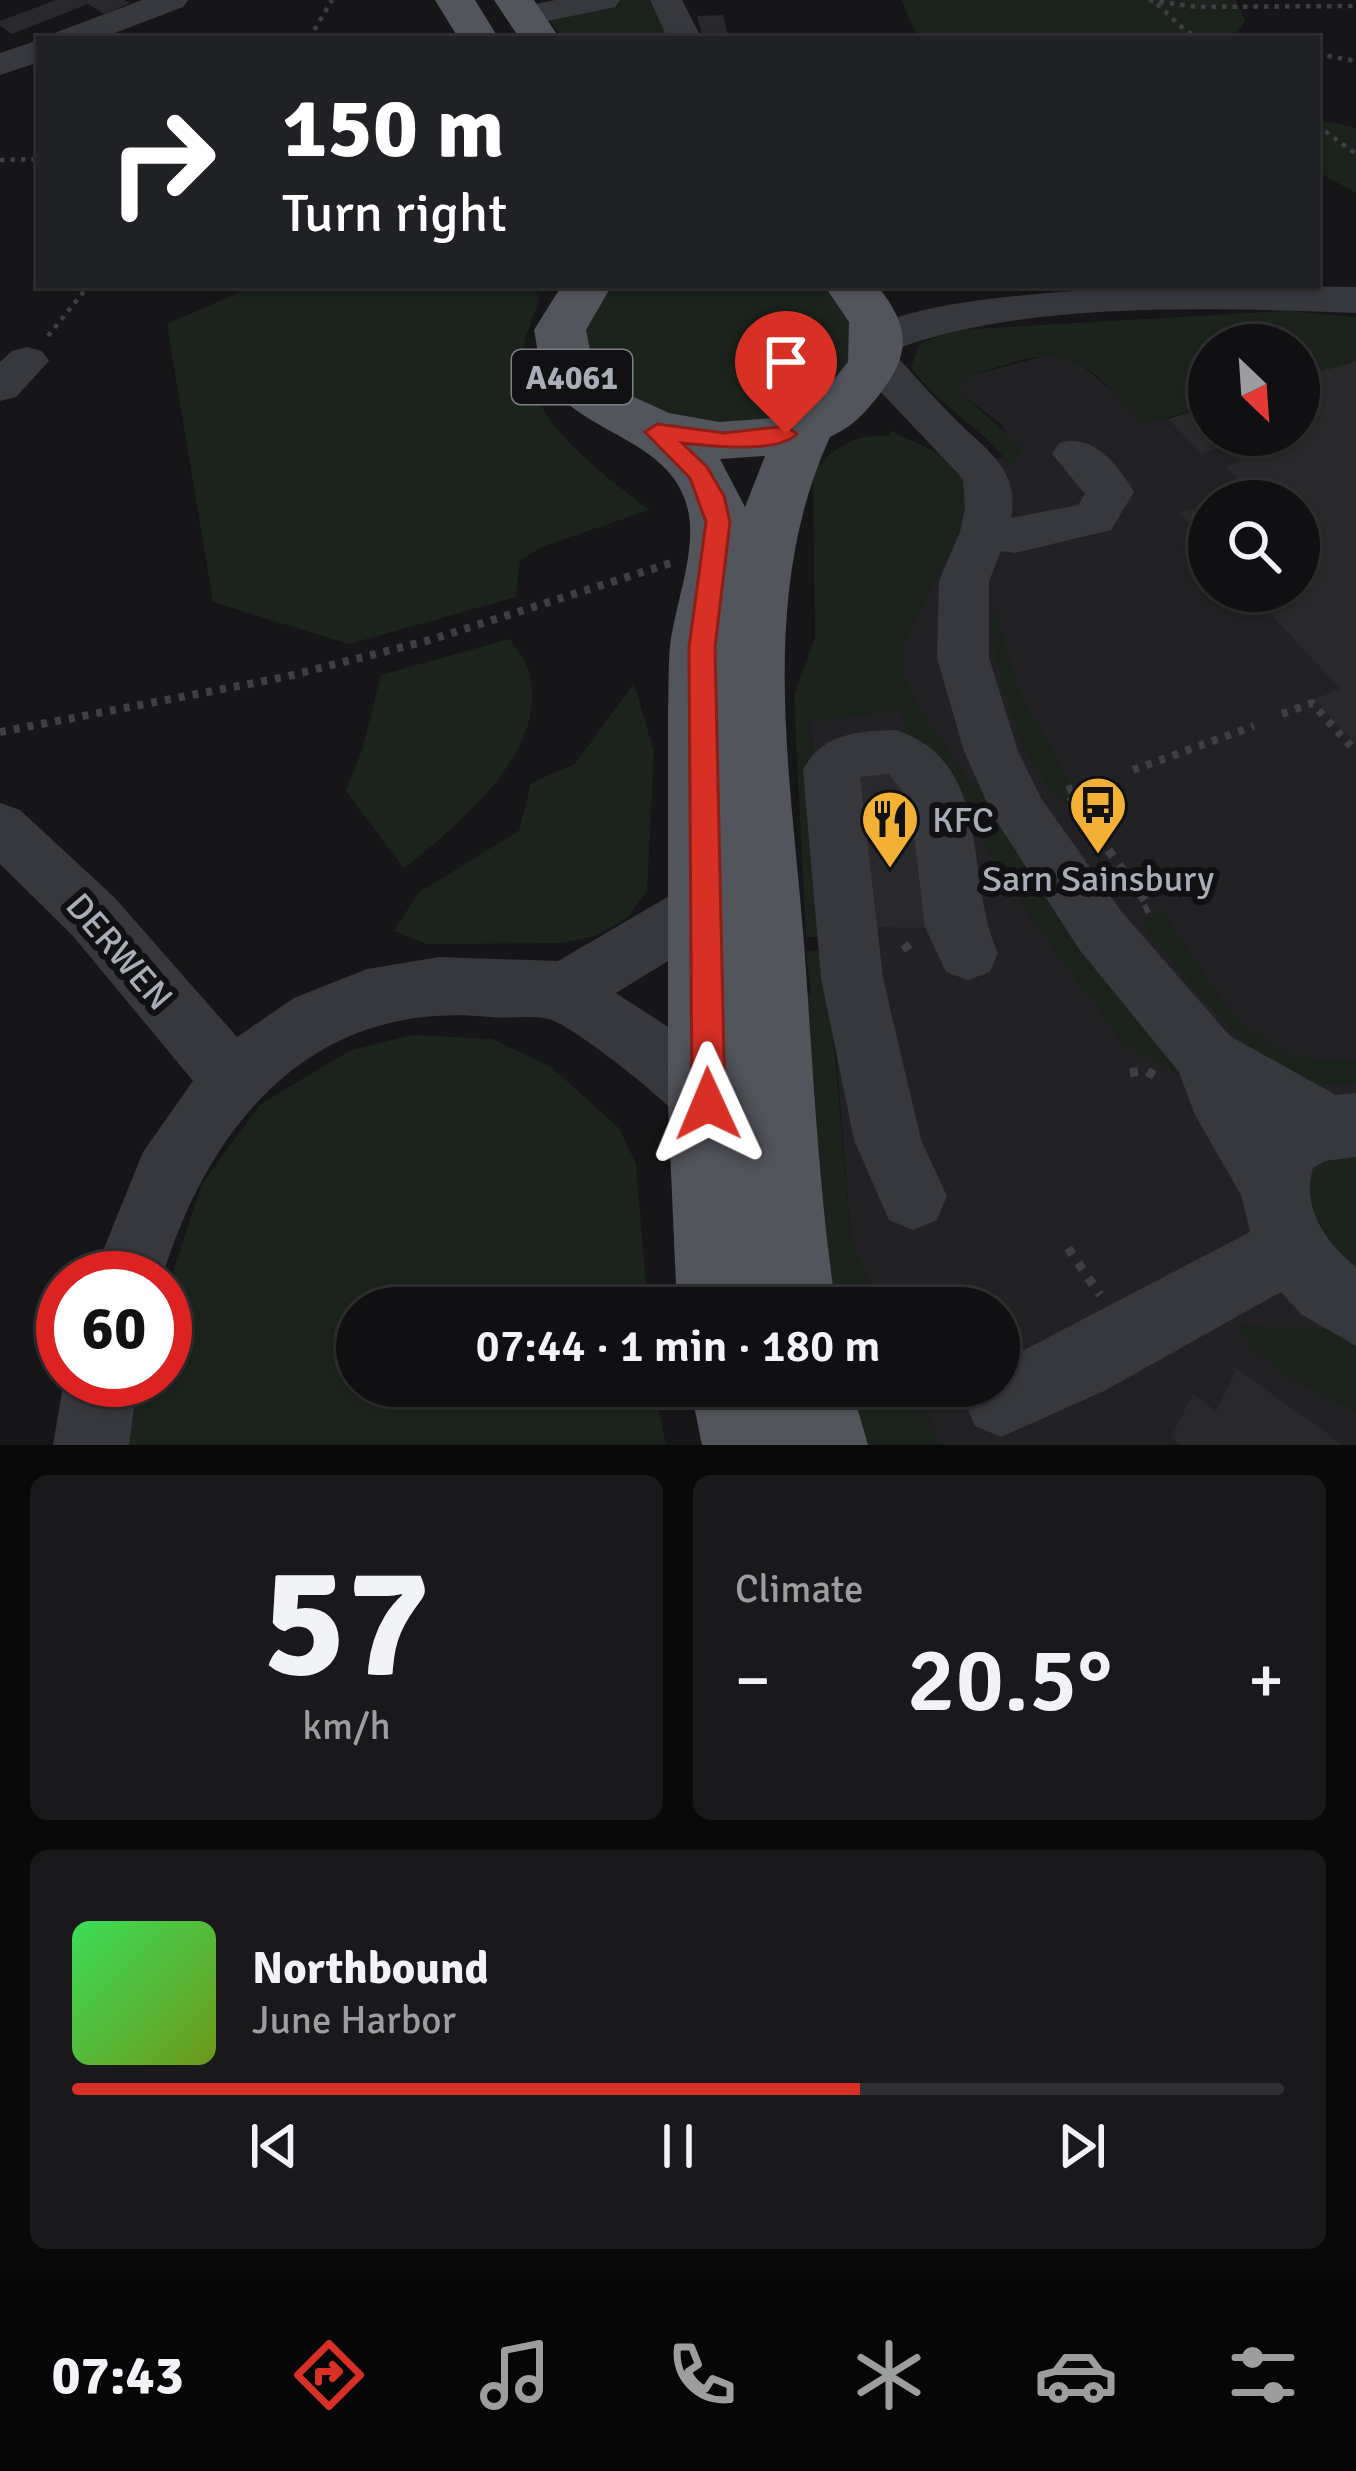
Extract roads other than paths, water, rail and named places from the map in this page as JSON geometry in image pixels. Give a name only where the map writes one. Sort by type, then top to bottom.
[{"type":"main road","points":[[455,0],[477,36]]},
{"type":"main road","name":"A4061","points":[[581,288],[562,326],[560,344],[574,380],[607,410],[657,432],[724,440],[817,422]]},
{"type":"main road","points":[[789,1287],[779,1208],[756,646],[775,498],[817,422],[866,382],[877,351],[867,305],[852,288]]},
{"type":"main road","name":"A4061","points":[[657,432],[699,472],[712,496],[718,522],[702,647],[708,1104],[720,1287]]},
{"type":"main road","points":[[740,1407],[748,1445]]},
{"type":"main road","points":[[811,1407],[821,1445]]},
{"type":"street","points":[[77,36],[172,0]]},
{"type":"street","points":[[526,18],[604,0]]},
{"type":"street","points":[[666,0],[684,36]]},
{"type":"street","points":[[0,65],[36,51]]},
{"type":"street","points":[[936,288],[985,296],[1010,306]]},
{"type":"street","points":[[1356,300],[1244,296],[1010,306],[992,314],[938,319],[877,351],[929,421],[966,451],[986,479],[984,532],[964,581],[961,611],[963,658],[991,751],[1039,847],[1100,930],[1207,1057],[1218,1093],[1322,1288],[1356,1310]]},
{"type":"street","points":[[817,422],[929,421]]},
{"type":"street","points":[[984,532],[1015,536],[1094,518],[1110,492],[1075,454]]},
{"type":"street","points":[[913,1196],[879,1120],[862,1006],[852,978],[831,770],[838,760],[855,754],[896,752],[928,778],[938,797],[955,926],[941,955]]},
{"type":"street","name":"DERWEN","points":[[0,827],[94,916],[234,1081]]},
{"type":"street","points":[[134,1251],[142,1220],[177,1152],[208,1107],[290,1035],[349,1005],[422,986],[560,989],[623,962],[704,908]]},
{"type":"street","points":[[560,989],[681,1075],[708,1104]]},
{"type":"street","points":[[1207,1057],[1244,1075],[1289,1108],[1342,1125]]},
{"type":"street","points":[[1020,1391],[1078,1365],[1281,1217],[1292,1144],[1342,1125]]},
{"type":"street","points":[[91,1445],[97,1407]]},
{"type":"place","name":"Sarn Sainsbury","points":[[1098,856]]},
{"type":"place","name":"KFC","points":[[890,870]]}]
